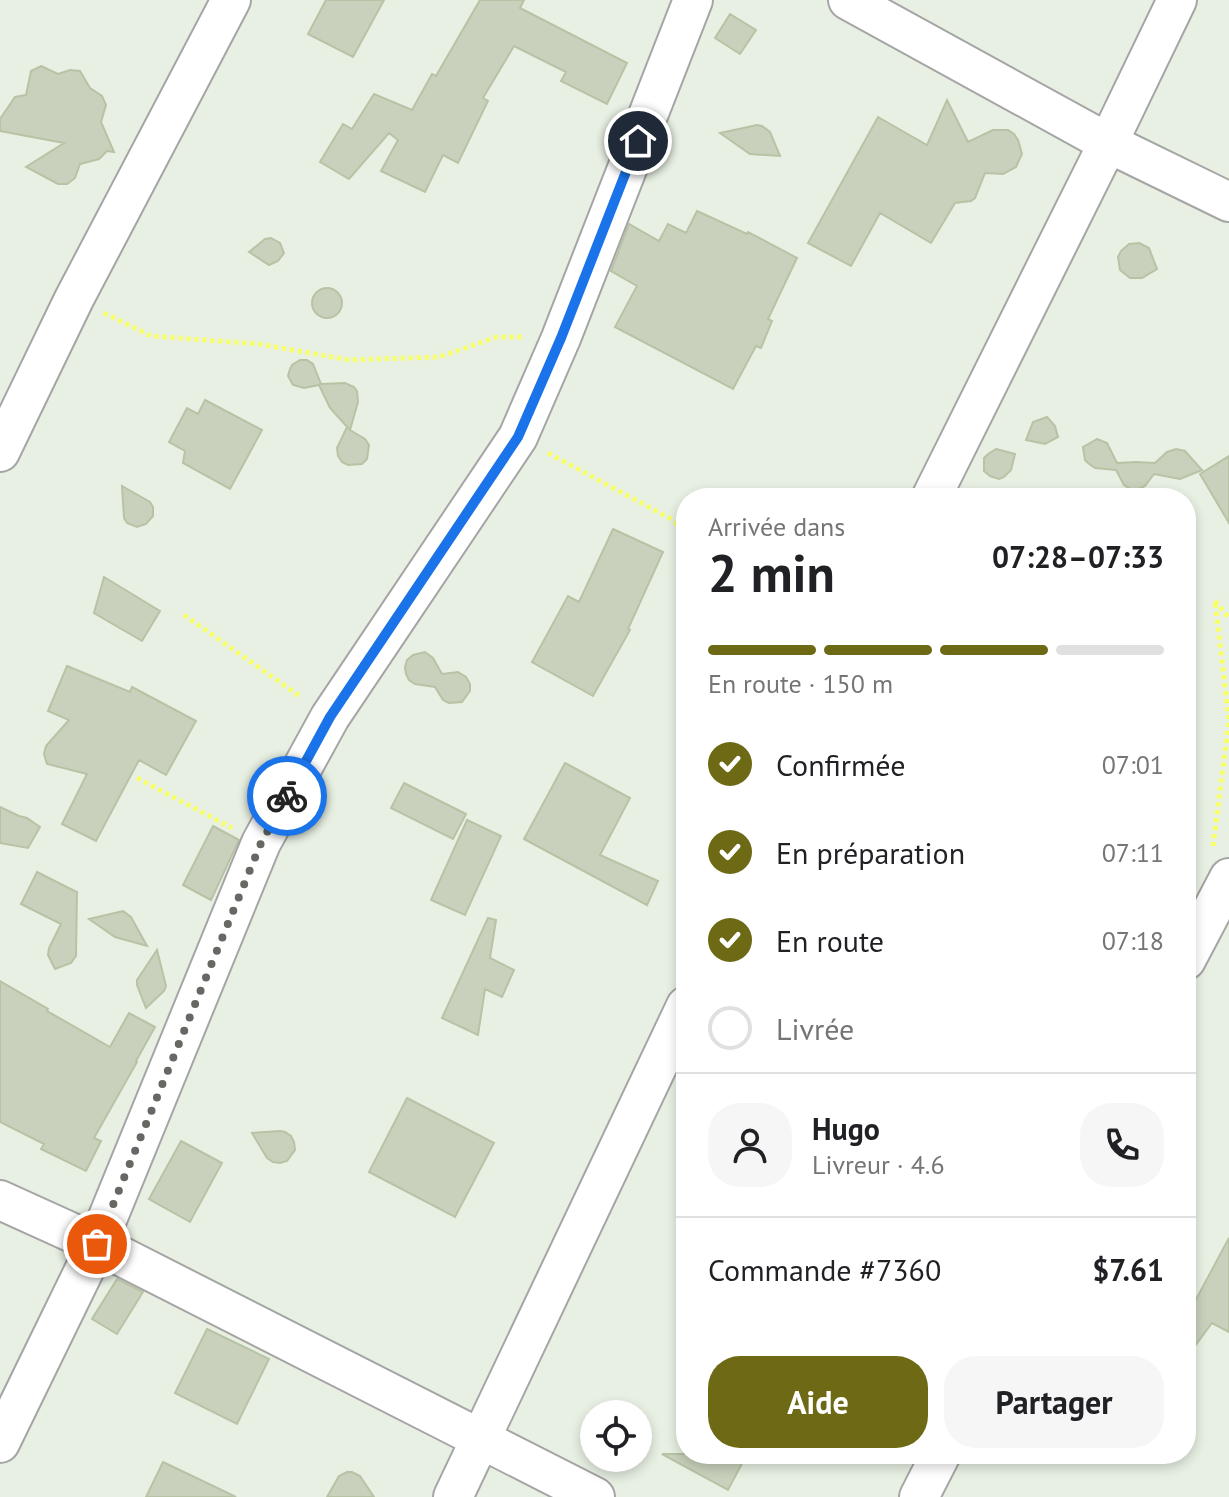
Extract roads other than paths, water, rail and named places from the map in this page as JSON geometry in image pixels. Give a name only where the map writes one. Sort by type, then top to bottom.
[{"type":"street","points":[[0,452],[74,299],[231,0]]},
{"type":"street","points":[[0,1443],[97,1244],[261,843],[330,717],[518,437],[561,338],[693,0]]},
{"type":"street","points":[[848,0],[1108,143],[1229,202]]},
{"type":"street","points":[[936,488],[1177,0]]},
{"type":"street","points":[[1196,932],[1221,862]]},
{"type":"street","points":[[453,1497],[676,1027]]},
{"type":"street","points":[[0,1200],[97,1244],[595,1497]]},
{"type":"street","points":[[919,1497],[936,1464]]}]
